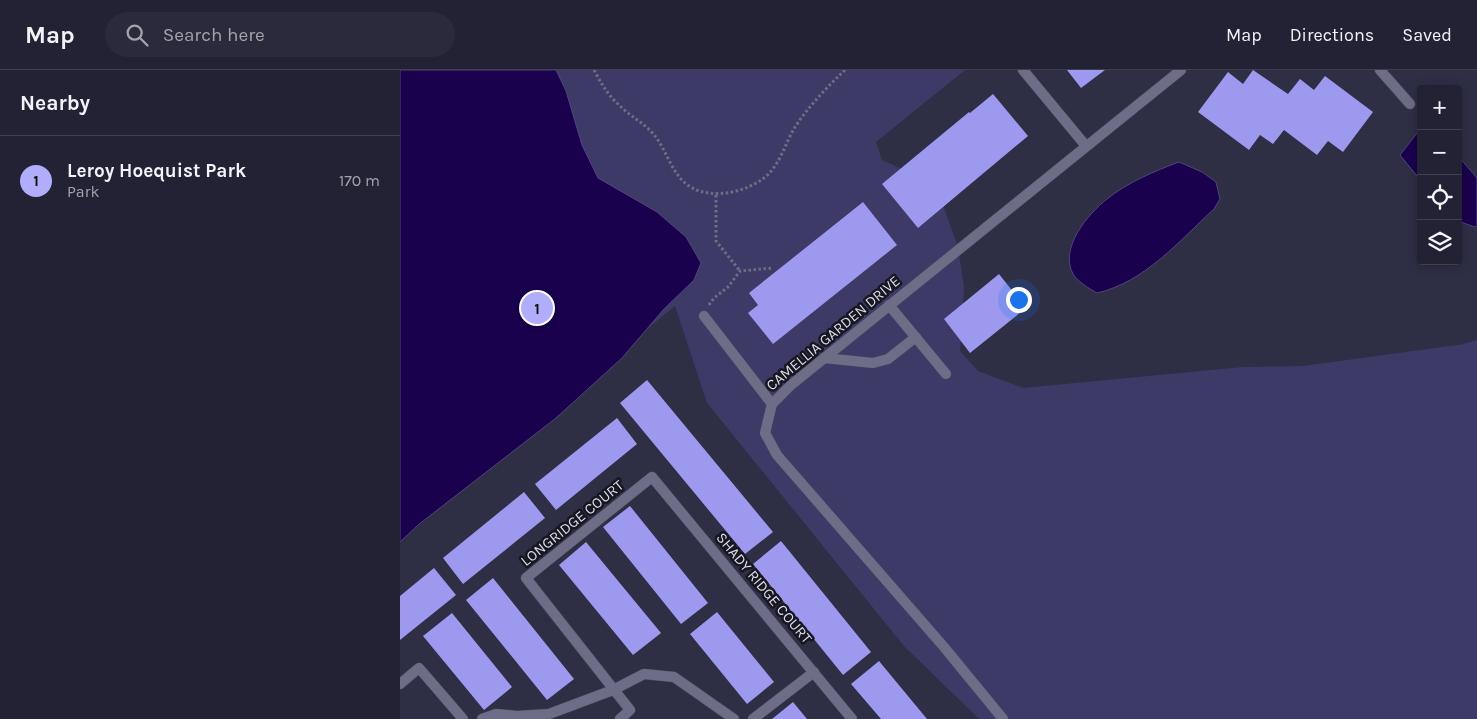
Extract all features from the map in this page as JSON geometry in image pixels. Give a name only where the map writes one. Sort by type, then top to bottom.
[{"type":"lane","points":[[1023,70],[1086,146]]},
{"type":"lane","name":"CAMELLIA GARDEN DRIVE","points":[[1003,719],[944,647],[777,456],[765,433],[772,404],[824,358],[1180,70]]},
{"type":"lane","points":[[1380,70],[1410,104]]},
{"type":"lane","points":[[889,305],[946,374]]},
{"type":"lane","points":[[704,316],[772,404]]},
{"type":"lane","points":[[824,358],[873,364],[888,359],[916,336]]},
{"type":"lane","name":"SHADY RIDGE COURT","points":[[652,477],[852,719]]},
{"type":"lane","name":"LONGRIDGE COURT","points":[[613,690],[526,578],[652,477]]},
{"type":"lane","points":[[400,684],[419,668],[463,719]]},
{"type":"lane","points":[[753,719],[814,672]]},
{"type":"lane","points":[[482,719],[496,714],[551,716],[613,690],[644,674],[674,677],[734,719]]},
{"type":"lane","points":[[613,690],[630,710],[620,719]]},
{"type":"path","points":[[594,70],[603,87],[618,105],[655,136],[675,170],[688,186],[702,193],[716,194],[741,189],[764,178],[778,161],[795,127],[823,92],[845,70]]},
{"type":"path","points":[[716,194],[716,241],[740,271]]},
{"type":"path","points":[[704,316],[714,298],[728,287],[740,271],[773,268]]},
{"type":"shaded area","points":[[400,70],[965,70],[876,142],[882,160],[920,177],[943,205],[958,247],[964,287],[960,351],[978,371],[1023,388],[1243,367],[1303,366],[1464,344],[1477,340],[1477,719],[979,719],[904,646],[707,403],[675,306],[400,530]]},
{"type":"shaded area","points":[[400,70],[556,70],[566,91],[582,145],[598,178],[657,212],[686,237],[701,263],[694,280],[664,309],[622,358],[556,418],[418,525],[400,542]]},
{"type":"shaded area","points":[[1417,133],[1417,176],[1400,155]]},
{"type":"shaded area","points":[[1462,161],[1477,178],[1477,226],[1462,222]]},
{"type":"shaded area","points":[[1179,162],[1202,172],[1216,182],[1220,199],[1214,209],[1160,259],[1131,280],[1097,293],[1075,277],[1070,264],[1070,253],[1078,232],[1092,213],[1124,187],[1151,173]]},
{"type":"building","points":[[1067,70],[1105,70],[1081,88]]},
{"type":"building","points":[[1253,70],[1288,94],[1300,79],[1314,90],[1325,76],[1373,112],[1343,152],[1328,141],[1317,155],[1284,130],[1273,144],[1260,135],[1249,150],[1198,112],[1228,72],[1243,84]]},
{"type":"building","points":[[993,94],[1028,136],[918,228],[882,184]]},
{"type":"building","points":[[863,202],[897,245],[773,344],[748,313],[758,305],[749,293]]},
{"type":"building","points":[[999,274],[1026,308],[970,353],[944,319]]},
{"type":"building","points":[[647,380],[773,532],[745,554],[620,403]]},
{"type":"building","points":[[617,418],[637,444],[556,510],[535,484]]},
{"type":"building","points":[[524,492],[545,518],[463,584],[443,558]]},
{"type":"building","points":[[630,506],[708,603],[681,624],[603,527]]},
{"type":"building","points":[[781,541],[871,652],[843,675],[753,564]]},
{"type":"building","points":[[586,542],[661,633],[633,655],[559,565]]},
{"type":"building","points":[[434,568],[456,595],[400,640],[400,596]]},
{"type":"building","points":[[493,578],[574,679],[547,700],[466,600]]},
{"type":"building","points":[[717,612],[774,682],[747,704],[690,634]]},
{"type":"building","points":[[452,613],[512,687],[484,710],[423,636]]},
{"type":"building","points":[[879,661],[927,719],[881,719],[851,684]]},
{"type":"building","points":[[793,702],[807,719],[772,719]]},
{"type":"place","name":"Leroy Hoequist Park","points":[[537,308]]}]
